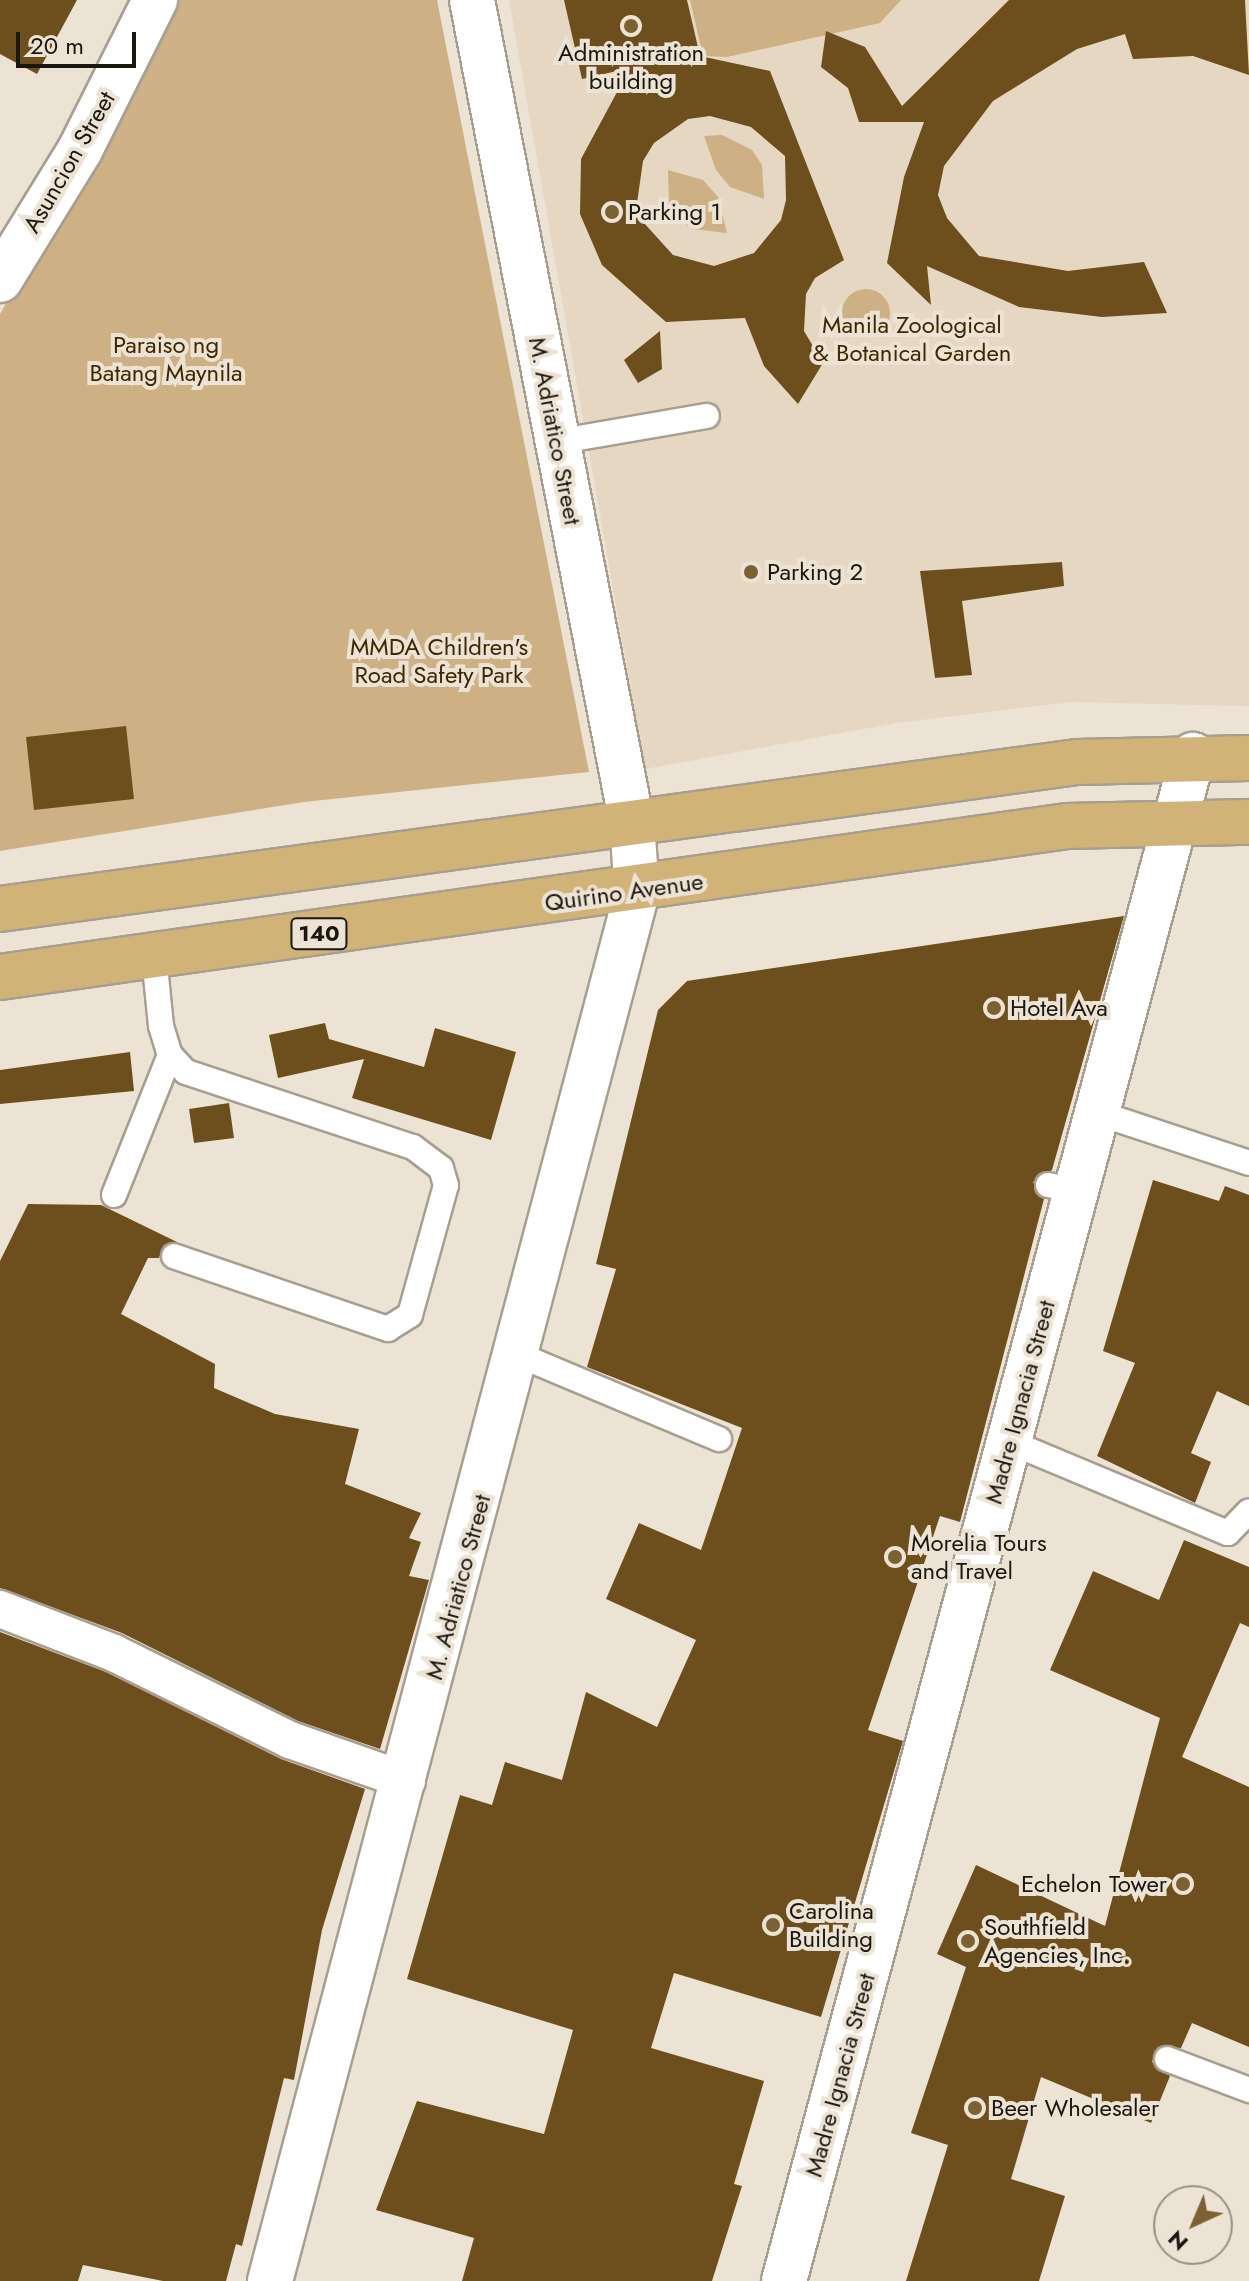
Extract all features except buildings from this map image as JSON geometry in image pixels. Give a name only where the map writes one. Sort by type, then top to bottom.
[{"type":"main road","name":"Quirino Avenue","points":[[0,977],[154,956],[635,859],[1077,762],[1193,755],[1249,758]]},
{"type":"main road","name":"Quirino Avenue","points":[[0,909],[1067,826],[1177,819],[1249,822]]},
{"type":"street","name":"Asuncion Street","points":[[0,280],[80,150],[155,0]]},
{"type":"street","name":"M. Adriatico Street","points":[[270,2281],[407,1781],[519,1355],[635,859],[472,0]]},
{"type":"street","name":"Madre Ignacia Street","points":[[784,2281],[1010,1442],[1063,1187],[1098,1113],[1193,755]]},
{"type":"street","points":[[0,1609],[114,1653],[290,1740],[407,1781]]},
{"type":"lane","points":[[556,442],[707,416]]},
{"type":"lane","points":[[114,1195],[170,1055],[154,956]]},
{"type":"lane","points":[[170,1055],[204,1079],[413,1147],[441,1168],[446,1185],[410,1315],[388,1329],[174,1256]]},
{"type":"lane","points":[[1098,1113],[1249,1163]]},
{"type":"lane","points":[[519,1355],[719,1439]]},
{"type":"lane","points":[[1010,1442],[1228,1533],[1249,1511]]},
{"type":"lane","points":[[1167,2059],[1249,2090]]},
{"type":"shaded area","name":"Manila Zoological & Botanical Garden","points":[[509,0],[1249,0],[1249,706],[1071,702],[896,723],[645,769]]},
{"type":"green space","name":"Paraiso ng Batang Maynila","points":[[177,0],[437,0],[589,772],[304,802],[0,851],[0,314]]},
{"type":"green space","points":[[690,0],[901,0],[880,23],[727,57],[703,56]]},
{"type":"green space","points":[[722,135],[752,150],[762,165],[764,199],[730,187],[716,170],[704,136]]},
{"type":"green space","points":[[668,170],[703,180],[718,197],[727,233],[693,229],[679,219],[669,203]]},
{"type":"green space","points":[[866,289],[883,296],[890,313],[883,330],[866,337],[849,330],[842,313],[849,296]]},
{"type":"place","name":"Administration building","points":[[631,26]]},
{"type":"place","name":"Parking 1","points":[[612,212]]},
{"type":"place","name":"Parking 2","points":[[751,572]]},
{"type":"place","name":"Hotel Ava","points":[[994,1008]]},
{"type":"place","name":"Morelia Tours and Travel","points":[[895,1557]]},
{"type":"place","name":"Echelon Tower","points":[[1183,1884]]},
{"type":"place","name":"Carolina Building","points":[[773,1925]]},
{"type":"place","name":"Southfield Agencies, Inc.","points":[[968,1941]]},
{"type":"place","name":"Beer Wholesaler","points":[[975,2108]]},
{"type":"park label","name":"MMDA Children's Road Safety Park","points":[[439,661]]}]
